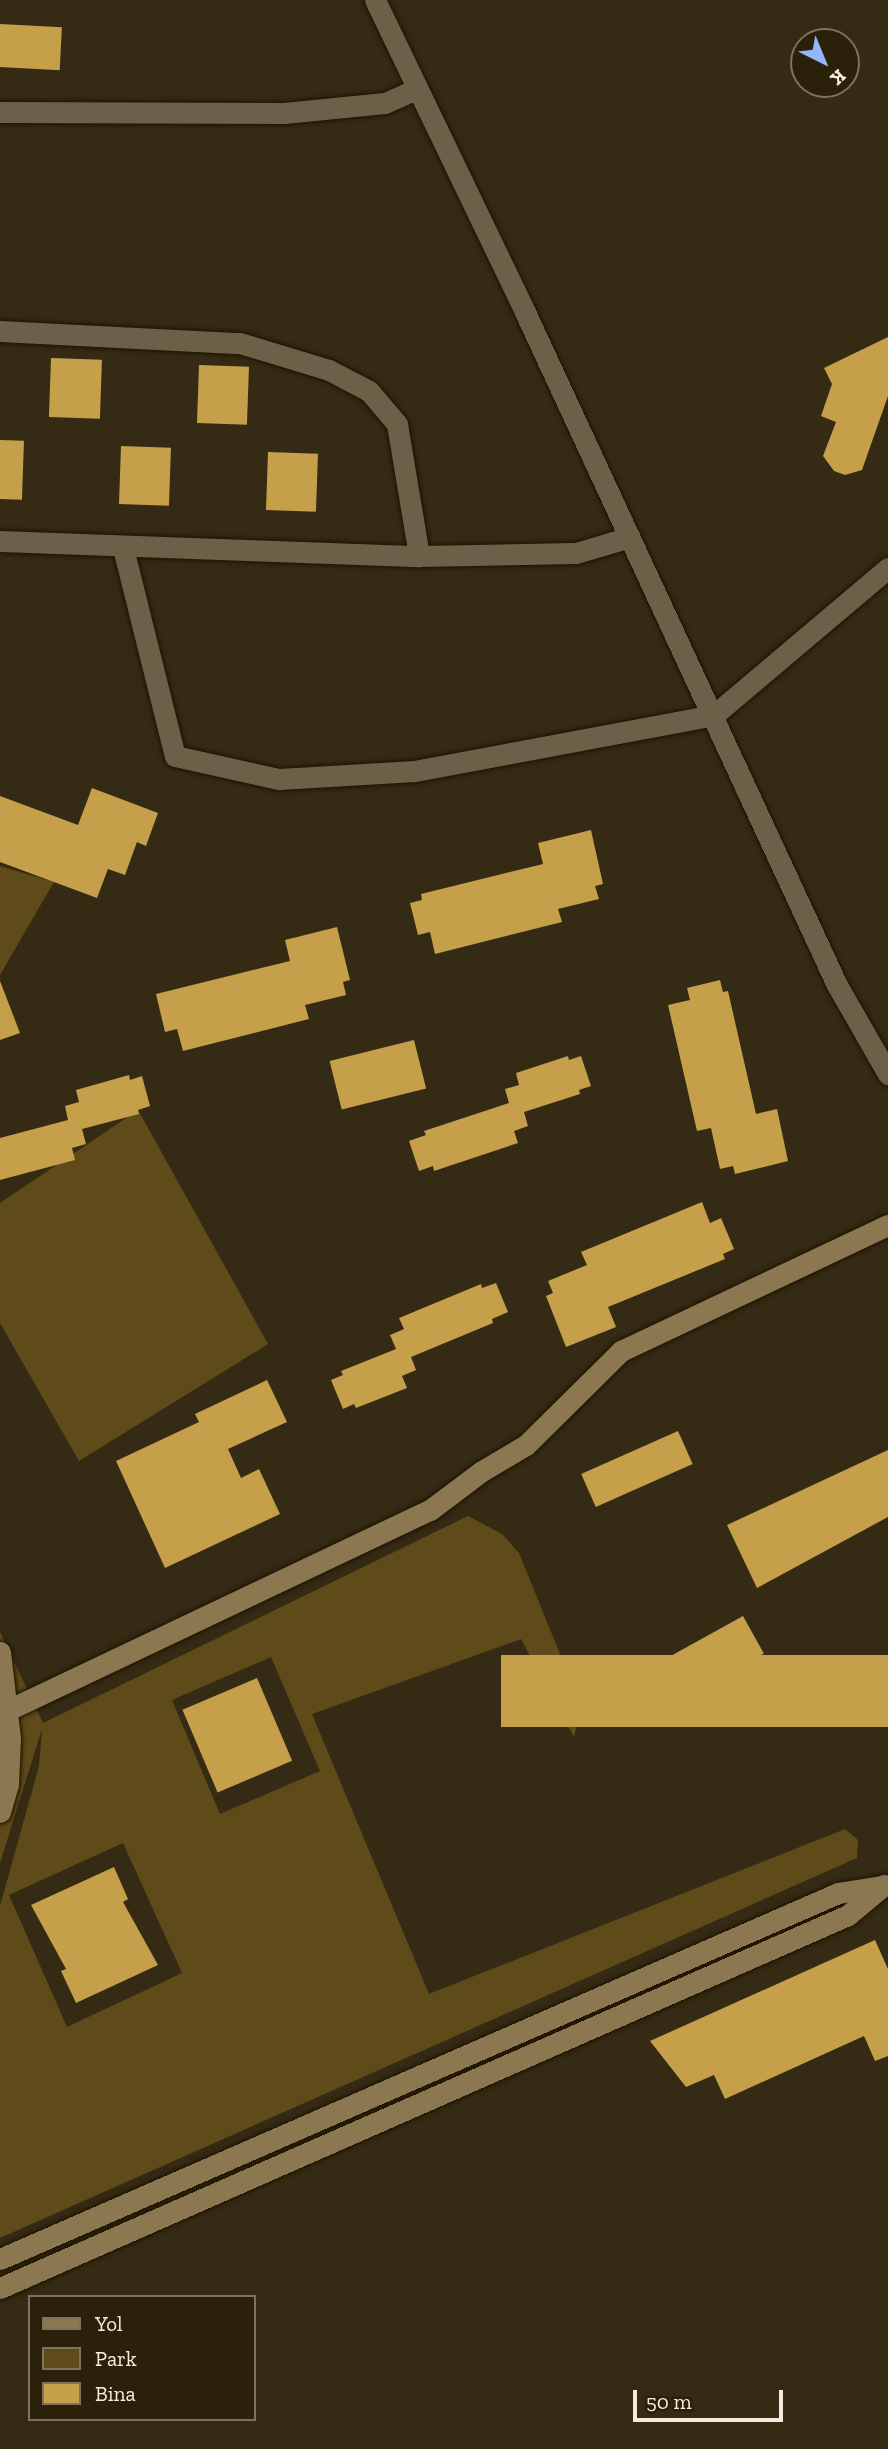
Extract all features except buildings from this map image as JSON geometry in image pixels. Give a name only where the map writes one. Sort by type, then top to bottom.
[{"type":"main road","points":[[8,1710],[430,1510],[481,1471],[526,1445],[621,1351],[888,1225]]},
{"type":"main road","points":[[0,1652],[8,1710],[8,1784],[0,1812]]},
{"type":"main road","points":[[0,2259],[838,1893],[884,1885],[848,1915],[0,2288]]},
{"type":"street","points":[[375,0],[714,715],[837,985],[888,1074]]},
{"type":"street","points":[[0,112],[284,113],[385,103],[417,89]]},
{"type":"street","points":[[0,331],[240,343],[329,370],[369,391],[397,424],[419,556]]},
{"type":"street","points":[[0,541],[123,548],[419,556],[576,553],[630,537]]},
{"type":"street","points":[[123,548],[175,756],[279,779],[415,771],[714,715],[888,568]]},
{"type":"green space","points":[[0,866],[54,882],[0,975]]},
{"type":"green space","points":[[138,1110],[268,1344],[79,1461],[0,1323],[0,1203]]},
{"type":"green space","points":[[468,1516],[502,1534],[519,1553],[581,1706],[574,1737],[521,1639],[312,1714],[429,1994],[845,1829],[858,1840],[857,1858],[0,2238],[0,1906],[39,1766],[42,1729],[0,1863],[0,1632],[43,1723]],"holes":[[[271,1657],[320,1771],[220,1814],[172,1700]],[[123,1843],[182,1973],[67,2027],[9,1895]]]}]
